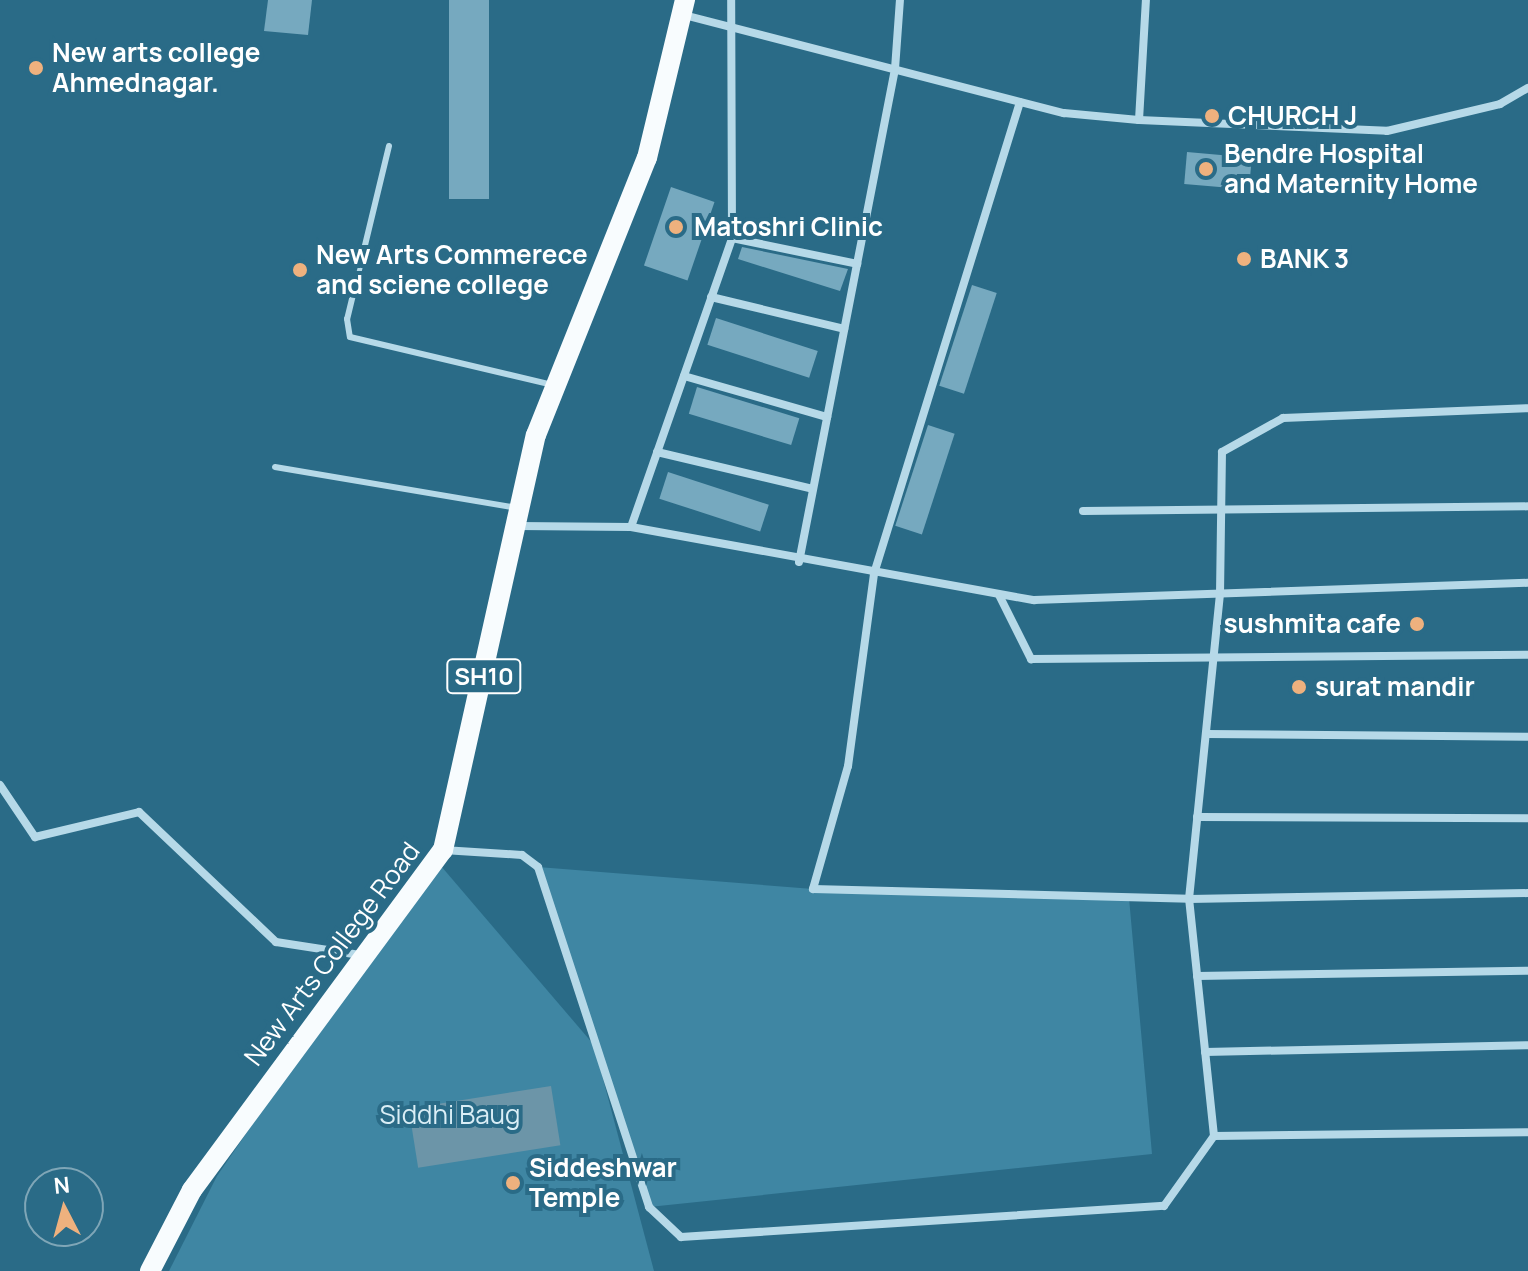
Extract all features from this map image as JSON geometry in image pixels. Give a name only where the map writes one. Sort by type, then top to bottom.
[{"type":"main road","name":"New Arts College Road","points":[[150,1271],[192,1190],[360,955],[443,850],[518,517],[556,386],[647,158],[684,7]]},
{"type":"street","points":[[631,527],[732,238],[731,0]]},
{"type":"street","points":[[799,562],[895,69],[900,0]]},
{"type":"street","points":[[1139,120],[1146,0]]},
{"type":"street","points":[[684,7],[730,27],[1020,102],[1139,120],[1387,131],[1500,104],[1528,88]]},
{"type":"street","points":[[1020,102],[874,574],[848,766],[813,889],[1189,899],[1528,893]]},
{"type":"street","points":[[732,238],[857,264]]},
{"type":"street","points":[[711,297],[844,329]]},
{"type":"street","points":[[684,376],[827,417]]},
{"type":"street","points":[[443,850],[522,855],[538,867],[649,1207],[681,1237],[1164,1206],[1214,1136],[1189,899],[1220,594],[1222,452],[1283,418],[1528,408]]},
{"type":"street","points":[[657,452],[813,489]]},
{"type":"street","points":[[1083,511],[1221,513],[1528,506]]},
{"type":"street","points":[[518,517],[631,527],[799,562],[1034,600],[1528,583]]},
{"type":"street","points":[[999,595],[1031,659],[1213,660],[1528,655]]},
{"type":"street","points":[[1206,734],[1528,737]]},
{"type":"street","points":[[0,785],[35,837],[139,812],[276,942],[360,955]]},
{"type":"street","points":[[1197,817],[1528,818]]},
{"type":"street","points":[[1197,976],[1528,971]]},
{"type":"street","points":[[1205,1052],[1528,1045]]},
{"type":"street","points":[[1214,1136],[1528,1132]]},
{"type":"lane","points":[[389,146],[347,319],[350,337],[556,386]]},
{"type":"lane","points":[[275,467],[518,517]]},
{"type":"green space","name":"Siddhi Baug","points":[[435,859],[594,1045],[654,1271],[169,1271],[217,1176]]},
{"type":"green space","points":[[538,867],[813,889],[1129,898],[1152,1154],[649,1207]]},
{"type":"shaded area","points":[[551,1086],[560,1145],[418,1168],[409,1109]]},
{"type":"building","points":[[268,0],[312,0],[308,35],[264,31]]},
{"type":"building","points":[[449,0],[489,0],[489,199],[449,199]]},
{"type":"building","points":[[1187,152],[1252,158],[1249,190],[1184,184]]},
{"type":"building","points":[[671,187],[714,202],[687,280],[644,265]]},
{"type":"building","points":[[742,247],[848,269],[840,291],[738,259]]},
{"type":"building","points":[[972,285],[997,293],[964,394],[939,386]]},
{"type":"building","points":[[716,318],[818,351],[809,378],[707,345]]},
{"type":"building","points":[[697,387],[799,418],[791,445],[689,414]]},
{"type":"building","points":[[928,425],[955,434],[922,534],[895,526]]},
{"type":"building","points":[[668,472],[769,505],[760,531],[659,499]]},
{"type":"place","name":"New arts college Ahmednagar.","points":[[36,68]]},
{"type":"place","name":"CHURCH J","points":[[1212,116]]},
{"type":"place","name":"Bendre Hospital and Maternity Home","points":[[1206,169]]},
{"type":"place","name":"Matoshri Clinic","points":[[676,227]]},
{"type":"place","name":"BANK 3","points":[[1244,259]]},
{"type":"place","name":"New Arts Commerece and sciene college","points":[[300,270]]},
{"type":"place","name":"sushmita cafe","points":[[1417,624]]},
{"type":"place","name":"surat mandir","points":[[1299,687]]},
{"type":"place","name":"Siddeshwar Temple","points":[[513,1183]]}]
